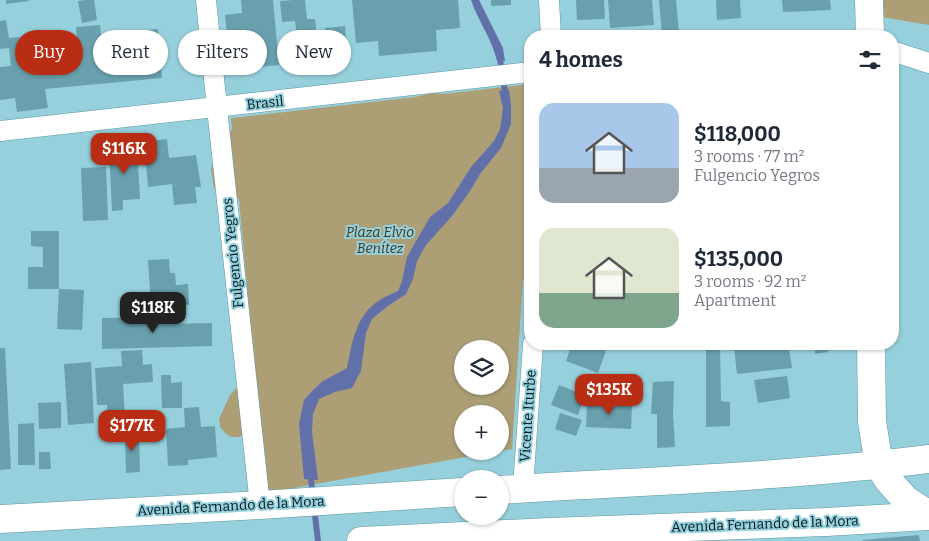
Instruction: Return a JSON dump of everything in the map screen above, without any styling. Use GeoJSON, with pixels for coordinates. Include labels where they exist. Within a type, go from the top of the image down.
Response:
{"type":"FeatureCollection","features":[{"type":"Feature","properties":{"kind":"main road"},"geometry":{"type":"LineString","coordinates":[[869,0],[870,30]]}},
{"type":"Feature","properties":{"kind":"main road"},"geometry":{"type":"LineString","coordinates":[[871,350],[872,421],[879,465],[889,481],[906,500],[929,515]]}},
{"type":"Feature","properties":{"kind":"main road"},"geometry":{"type":"LineString","coordinates":[[511,489],[778,474],[929,459]]}},
{"type":"Feature","properties":{"kind":"main road","name":"Avenida Fernando de la Mora"},"geometry":{"type":"LineString","coordinates":[[0,519],[454,493]]}},
{"type":"Feature","properties":{"kind":"main road","name":"Avenida Fernando de la Mora"},"geometry":{"type":"LineString","coordinates":[[361,541],[826,522],[929,515]]}},
{"type":"Feature","properties":{"kind":"street","name":"Fulgencio Yegros"},"geometry":{"type":"LineString","coordinates":[[206,0],[260,505]]}},
{"type":"Feature","properties":{"kind":"street"},"geometry":{"type":"LineString","coordinates":[[549,0],[551,30]]}},
{"type":"Feature","properties":{"kind":"street"},"geometry":{"type":"LineString","coordinates":[[899,53],[929,63]]}},
{"type":"Feature","properties":{"kind":"street","name":"Brasil"},"geometry":{"type":"LineString","coordinates":[[0,131],[512,74]]}},
{"type":"Feature","properties":{"kind":"street","name":"Vicente Iturbe"},"geometry":{"type":"LineString","coordinates":[[511,489],[532,350]]}},
{"type":"Feature","properties":{"kind":"green space"},"geometry":{"type":"Polygon","coordinates":[[[881,0],[929,0],[929,25],[881,17],[881,0]]]}},
{"type":"Feature","properties":{"kind":"green space","name":"Plaza Elvio Benítez"},"geometry":{"type":"Polygon","coordinates":[[[524,85],[524,279],[512,449],[509,450],[509,405],[454,405],[454,459],[266,493],[259,425],[240,437],[232,437],[226,434],[220,427],[219,419],[230,395],[242,382],[255,375],[239,199],[225,196],[214,188],[211,169],[217,152],[232,129],[231,118],[415,97],[433,93],[443,94],[524,85]]]}},
{"type":"Feature","properties":{"kind":"water"},"geometry":{"type":"Polygon","coordinates":[[[471,0],[479,0],[503,48],[505,61],[497,61],[492,45],[471,0]]]}},
{"type":"Feature","properties":{"kind":"water"},"geometry":{"type":"Polygon","coordinates":[[[509,90],[511,124],[501,148],[480,174],[452,216],[426,245],[417,261],[413,279],[406,294],[372,319],[366,333],[361,371],[352,388],[335,392],[319,399],[313,414],[312,432],[318,480],[304,479],[299,424],[304,400],[323,381],[347,368],[356,330],[365,313],[382,299],[398,291],[407,257],[430,217],[448,203],[471,167],[494,141],[500,129],[503,108],[499,91],[509,90]]]}},
{"type":"Feature","properties":{"kind":"building"},"geometry":{"type":"Polygon","coordinates":[[[6,0],[29,0],[29,1],[6,4],[6,0]]]}},
{"type":"Feature","properties":{"kind":"building"},"geometry":{"type":"Polygon","coordinates":[[[94,0],[97,20],[82,23],[78,1],[94,0]]]}},
{"type":"Feature","properties":{"kind":"building"},"geometry":{"type":"Polygon","coordinates":[[[241,0],[273,0],[277,65],[267,66],[267,30],[226,30],[225,15],[242,13],[241,0]]]}},
{"type":"Feature","properties":{"kind":"building"},"geometry":{"type":"Polygon","coordinates":[[[305,0],[307,19],[315,19],[316,30],[296,30],[295,21],[282,22],[280,1],[305,0]]]}},
{"type":"Feature","properties":{"kind":"building"},"geometry":{"type":"Polygon","coordinates":[[[352,0],[458,0],[460,28],[436,30],[437,51],[379,56],[378,41],[356,43],[352,0]]]}},
{"type":"Feature","properties":{"kind":"building"},"geometry":{"type":"Polygon","coordinates":[[[491,0],[511,0],[511,5],[491,6],[491,0]]]}},
{"type":"Feature","properties":{"kind":"building"},"geometry":{"type":"Polygon","coordinates":[[[576,0],[604,0],[605,19],[577,20],[576,0]]]}},
{"type":"Feature","properties":{"kind":"building"},"geometry":{"type":"Polygon","coordinates":[[[608,0],[652,0],[654,25],[610,28],[608,0]]]}},
{"type":"Feature","properties":{"kind":"building"},"geometry":{"type":"Polygon","coordinates":[[[659,0],[676,0],[679,30],[662,30],[659,0]]]}},
{"type":"Feature","properties":{"kind":"building"},"geometry":{"type":"Polygon","coordinates":[[[716,0],[740,0],[741,18],[717,20],[716,0]]]}},
{"type":"Feature","properties":{"kind":"building"},"geometry":{"type":"Polygon","coordinates":[[[782,0],[830,0],[831,10],[783,12],[782,0]]]}},
{"type":"Feature","properties":{"kind":"building"},"geometry":{"type":"Polygon","coordinates":[[[6,20],[9,38],[15,37],[15,75],[83,75],[83,30],[76,30],[76,27],[100,25],[100,30],[93,30],[93,75],[162,75],[162,78],[45,89],[48,108],[17,112],[15,98],[0,100],[0,67],[11,66],[9,48],[0,49],[0,21],[6,20]]]}},
{"type":"Feature","properties":{"kind":"building"},"geometry":{"type":"Polygon","coordinates":[[[345,26],[345,30],[325,30],[325,28],[345,26]]]}},
{"type":"Feature","properties":{"kind":"building"},"geometry":{"type":"Polygon","coordinates":[[[167,139],[169,158],[196,155],[201,187],[195,187],[197,203],[174,205],[172,184],[148,187],[144,142],[167,139]]]}},
{"type":"Feature","properties":{"kind":"building"},"geometry":{"type":"Polygon","coordinates":[[[137,145],[140,199],[123,200],[123,210],[112,211],[109,147],[137,145]]]}},
{"type":"Feature","properties":{"kind":"building"},"geometry":{"type":"Polygon","coordinates":[[[106,167],[108,220],[83,221],[81,168],[106,167]]]}},
{"type":"Feature","properties":{"kind":"building"},"geometry":{"type":"Polygon","coordinates":[[[31,231],[59,231],[59,289],[28,289],[28,267],[43,267],[43,247],[31,246],[31,231]]]}},
{"type":"Feature","properties":{"kind":"building"},"geometry":{"type":"Polygon","coordinates":[[[169,259],[170,273],[175,273],[176,285],[188,284],[189,305],[151,307],[148,260],[169,259]]]}},
{"type":"Feature","properties":{"kind":"building"},"geometry":{"type":"Polygon","coordinates":[[[59,289],[84,290],[82,330],[57,329],[59,289]]]}},
{"type":"Feature","properties":{"kind":"building"},"geometry":{"type":"Polygon","coordinates":[[[162,317],[162,324],[212,323],[212,346],[102,349],[102,318],[162,317]]]}},
{"type":"Feature","properties":{"kind":"building"},"geometry":{"type":"Polygon","coordinates":[[[0,348],[5,348],[11,469],[0,470],[0,348]]]}},
{"type":"Feature","properties":{"kind":"building"},"geometry":{"type":"Polygon","coordinates":[[[142,350],[143,365],[152,364],[153,382],[123,384],[125,418],[108,420],[107,405],[97,405],[95,368],[122,366],[121,351],[142,350]]]}},
{"type":"Feature","properties":{"kind":"building"},"geometry":{"type":"Polygon","coordinates":[[[570,350],[606,351],[598,373],[566,361],[570,350]]]}},
{"type":"Feature","properties":{"kind":"building"},"geometry":{"type":"Polygon","coordinates":[[[706,350],[720,350],[721,401],[730,402],[730,426],[706,427],[706,350]]]}},
{"type":"Feature","properties":{"kind":"building"},"geometry":{"type":"Polygon","coordinates":[[[734,350],[789,350],[792,368],[737,374],[734,350]]]}},
{"type":"Feature","properties":{"kind":"building"},"geometry":{"type":"Polygon","coordinates":[[[815,350],[828,350],[828,352],[815,354],[815,350]]]}},
{"type":"Feature","properties":{"kind":"building"},"geometry":{"type":"Polygon","coordinates":[[[91,362],[94,423],[68,425],[64,364],[91,362]]]}},
{"type":"Feature","properties":{"kind":"building"},"geometry":{"type":"Polygon","coordinates":[[[161,375],[171,375],[171,383],[182,382],[182,408],[162,408],[161,375]]]}},
{"type":"Feature","properties":{"kind":"building"},"geometry":{"type":"Polygon","coordinates":[[[787,376],[790,398],[758,403],[754,380],[787,376]]]}},
{"type":"Feature","properties":{"kind":"building"},"geometry":{"type":"Polygon","coordinates":[[[674,381],[675,447],[657,448],[657,414],[651,414],[653,382],[674,381]]]}},
{"type":"Feature","properties":{"kind":"building"},"geometry":{"type":"Polygon","coordinates":[[[559,385],[585,395],[578,415],[551,405],[559,385]]]}},
{"type":"Feature","properties":{"kind":"building"},"geometry":{"type":"Polygon","coordinates":[[[61,402],[61,428],[39,429],[38,403],[61,402]]]}},
{"type":"Feature","properties":{"kind":"building"},"geometry":{"type":"Polygon","coordinates":[[[587,403],[632,405],[631,429],[586,427],[587,403]]]}},
{"type":"Feature","properties":{"kind":"building"},"geometry":{"type":"Polygon","coordinates":[[[199,407],[201,427],[215,426],[217,457],[188,460],[188,465],[168,466],[166,429],[185,427],[184,408],[199,407]]]}},
{"type":"Feature","properties":{"kind":"building"},"geometry":{"type":"Polygon","coordinates":[[[560,413],[582,420],[576,436],[555,429],[560,413]]]}},
{"type":"Feature","properties":{"kind":"building"},"geometry":{"type":"Polygon","coordinates":[[[34,423],[35,465],[18,465],[18,424],[34,423]]]}},
{"type":"Feature","properties":{"kind":"building"},"geometry":{"type":"Polygon","coordinates":[[[139,432],[140,472],[126,473],[125,433],[139,432]]]}},
{"type":"Feature","properties":{"kind":"building"},"geometry":{"type":"Polygon","coordinates":[[[39,452],[50,452],[51,469],[39,469],[39,452]]]}},
{"type":"Feature","properties":{"kind":"building"},"geometry":{"type":"Polygon","coordinates":[[[919,535],[920,541],[862,540],[919,535]]]}},
{"type":"Feature","properties":{"kind":"waterway"},"geometry":{"type":"LineString","coordinates":[[499,53],[506,98]]}},
{"type":"Feature","properties":{"kind":"waterway"},"geometry":{"type":"LineString","coordinates":[[310,473],[313,495]]}},
{"type":"Feature","properties":{"kind":"waterway"},"geometry":{"type":"LineString","coordinates":[[314,507],[318,541]]}}]}
